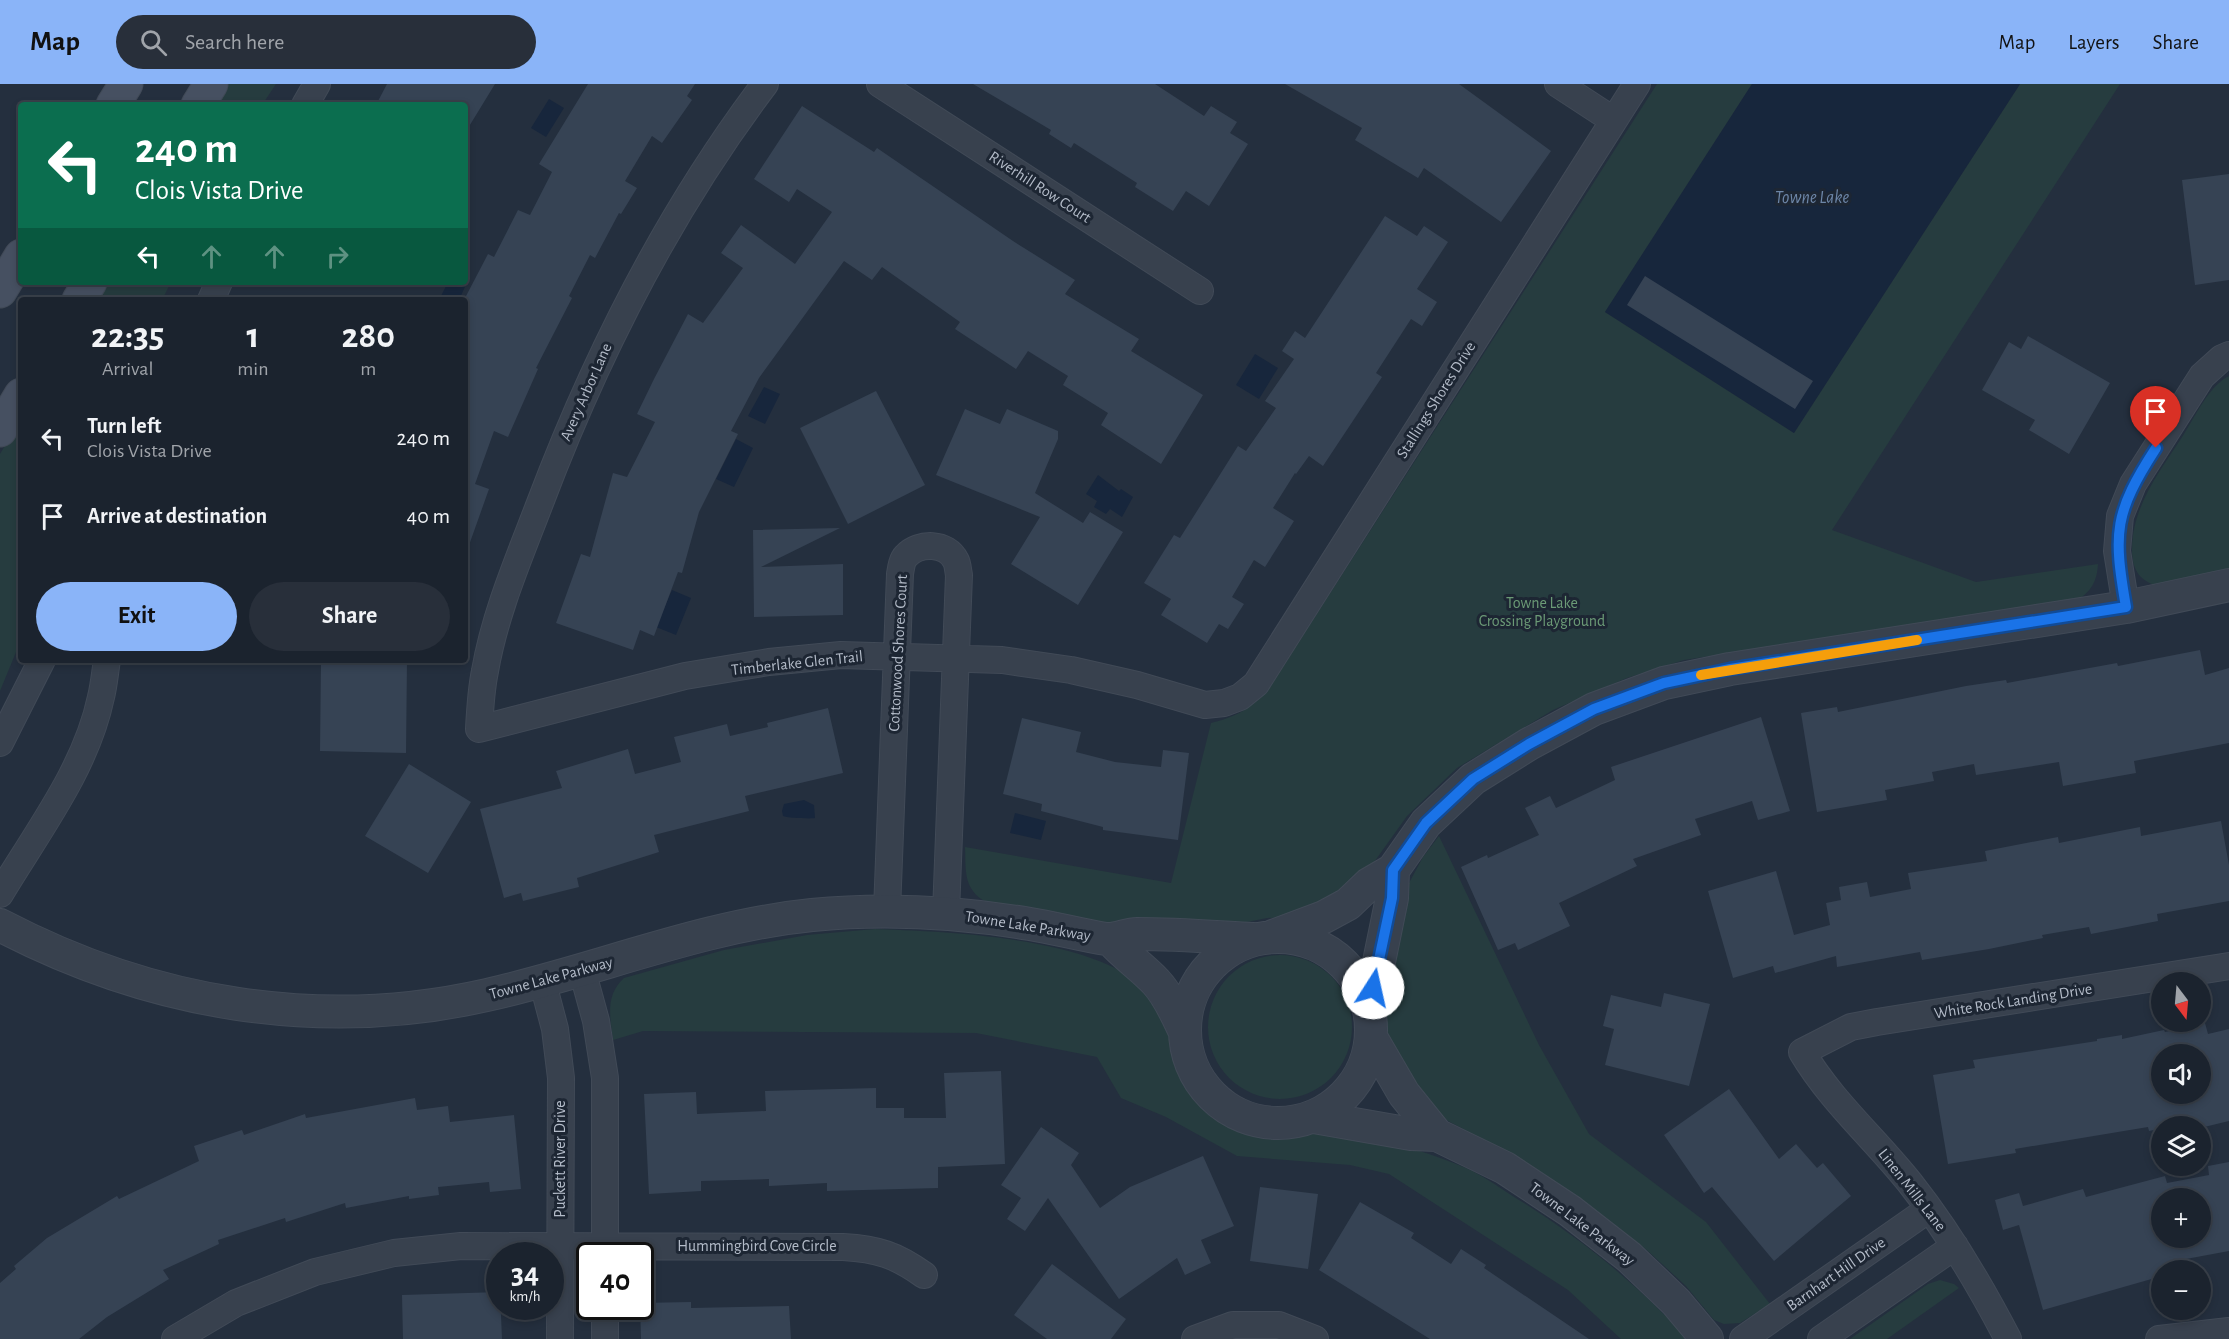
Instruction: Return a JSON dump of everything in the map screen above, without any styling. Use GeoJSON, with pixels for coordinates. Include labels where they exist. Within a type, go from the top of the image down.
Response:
{"type":"FeatureCollection","features":[{"type":"Feature","properties":{"kind":"main road"},"geometry":{"type":"LineString","coordinates":[[115,102],[126,84]]}},
{"type":"Feature","properties":{"kind":"main road"},"geometry":{"type":"LineString","coordinates":[[200,102],[211,84]]}},
{"type":"Feature","properties":{"kind":"main road"},"geometry":{"type":"LineString","coordinates":[[0,291],[18,261]]}},
{"type":"Feature","properties":{"kind":"main road"},"geometry":{"type":"LineString","coordinates":[[0,430],[18,400]]}},
{"type":"Feature","properties":{"kind":"street"},"geometry":{"type":"LineString","coordinates":[[307,102],[317,84]]}},
{"type":"Feature","properties":{"kind":"street","name":"Avery Arbor Lane"},"geometry":{"type":"LineString","coordinates":[[479,729],[484,672],[496,623],[563,441],[614,330],[687,198],[765,84]]}},
{"type":"Feature","properties":{"kind":"street","name":"Riverhill Row Court"},"geometry":{"type":"LineString","coordinates":[[880,84],[1200,291]]}},
{"type":"Feature","properties":{"kind":"street"},"geometry":{"type":"LineString","coordinates":[[1558,84],[1613,120]]}},
{"type":"Feature","properties":{"kind":"street","name":"Stallings Shores Drive"},"geometry":{"type":"LineString","coordinates":[[1224,703],[1240,697],[1256,684],[1637,84]]}},
{"type":"Feature","properties":{"kind":"street"},"geometry":{"type":"LineString","coordinates":[[2126,607],[2117,551],[2120,516],[2133,484],[2202,376],[2222,358],[2229,355]]}},
{"type":"Feature","properties":{"kind":"street","name":"Cottonwood Shores Court"},"geometry":{"type":"LineString","coordinates":[[887,911],[900,574],[904,558],[916,548],[931,545],[946,550],[956,561],[959,576],[946,913]]}},
{"type":"Feature","properties":{"kind":"street"},"geometry":{"type":"LineString","coordinates":[[1393,870],[1392,898],[1370,1006],[1372,1039],[1363,1072],[1343,1099],[1314,1117],[1284,1124],[1253,1121],[1224,1108],[1202,1086],[1188,1059],[1184,1028],[1189,998],[1204,972],[1226,952],[1324,917],[1348,904],[1370,884],[1393,870],[1426,823],[1473,779],[1529,744],[1594,709],[1664,683],[1730,669],[2126,607],[2229,585]]}},
{"type":"Feature","properties":{"kind":"street","name":"Timberlake Glen Trail"},"geometry":{"type":"LineString","coordinates":[[479,729],[685,676],[805,658],[841,655],[1002,660],[1071,670],[1137,685],[1205,705],[1224,703]]}},
{"type":"Feature","properties":{"kind":"street"},"geometry":{"type":"LineString","coordinates":[[0,743],[40,663]]}},
{"type":"Feature","properties":{"kind":"street"},"geometry":{"type":"LineString","coordinates":[[0,894],[68,783],[86,743],[101,698],[106,663]]}},
{"type":"Feature","properties":{"kind":"street","name":"Towne Lake Parkway"},"geometry":{"type":"LineString","coordinates":[[0,924],[46,949],[123,978],[193,997],[272,1009],[350,1012],[425,1006],[486,995],[726,931],[809,915],[887,911],[946,913],[1031,924],[1110,939],[1134,934],[1263,938]]}},
{"type":"Feature","properties":{"kind":"street"},"geometry":{"type":"LineString","coordinates":[[1263,938],[1315,944],[1350,968],[1370,1006]]}},
{"type":"Feature","properties":{"kind":"street","name":"Towne Lake Parkway"},"geometry":{"type":"LineString","coordinates":[[1110,939],[1127,959],[1156,982],[1184,1028]]}},
{"type":"Feature","properties":{"kind":"street","name":"White Rock Landing Drive"},"geometry":{"type":"LineString","coordinates":[[1802,1052],[1851,1027],[2229,966]]}},
{"type":"Feature","properties":{"kind":"street","name":"Puckett River Drive"},"geometry":{"type":"LineString","coordinates":[[582,970],[596,1021],[605,1078],[589,1242]]}},
{"type":"Feature","properties":{"kind":"street","name":"Puckett River Drive"},"geometry":{"type":"LineString","coordinates":[[542,980],[555,1029],[587,1242]]}},
{"type":"Feature","properties":{"kind":"street","name":"Towne Lake Parkway"},"geometry":{"type":"LineString","coordinates":[[1372,1039],[1404,1094],[1437,1135]]}},
{"type":"Feature","properties":{"kind":"street","name":"Linen Mills Lane"},"geometry":{"type":"LineString","coordinates":[[1802,1052],[1814,1072],[1910,1183],[1929,1209],[1955,1246],[2008,1339]]}},
{"type":"Feature","properties":{"kind":"street","name":"Towne Lake Parkway"},"geometry":{"type":"LineString","coordinates":[[1314,1117],[1411,1134],[1437,1135],[1505,1168],[1570,1211],[1629,1257],[1676,1302],[1707,1339]]}},
{"type":"Feature","properties":{"kind":"street","name":"Barnhart Hill Drive"},"geometry":{"type":"LineString","coordinates":[[1743,1339],[1929,1209]]}},
{"type":"Feature","properties":{"kind":"street","name":"Hummingbird Cove Circle"},"geometry":{"type":"LineString","coordinates":[[183,1337],[236,1303],[315,1272],[371,1258],[394,1253],[461,1246],[576,1248]]}},
{"type":"Feature","properties":{"kind":"street"},"geometry":{"type":"LineString","coordinates":[[1821,1339],[1955,1246]]}},
{"type":"Feature","properties":{"kind":"street","name":"Hummingbird Cove Circle"},"geometry":{"type":"LineString","coordinates":[[654,1248],[867,1248],[903,1260],[924,1275]]}},
{"type":"Feature","properties":{"kind":"street","name":"Puckett River Drive"},"geometry":{"type":"LineString","coordinates":[[560,1339],[576,1287]]}},
{"type":"Feature","properties":{"kind":"street"},"geometry":{"type":"LineString","coordinates":[[605,1320],[605,1339]]}},
{"type":"Feature","properties":{"kind":"street"},"geometry":{"type":"LineString","coordinates":[[1195,1339],[1233,1325],[1279,1325],[1315,1339]]}},
{"type":"Feature","properties":{"kind":"street"},"geometry":{"type":"LineString","coordinates":[[2159,1339],[2229,1331]]}},
{"type":"Feature","properties":{"kind":"green space"},"geometry":{"type":"Polygon","coordinates":[[[223,84],[276,84],[264,102],[212,102],[223,84]]]}},
{"type":"Feature","properties":{"kind":"green space","name":"Towne Lake Crossing Playground"},"geometry":{"type":"Polygon","coordinates":[[[1657,84],[1752,84],[1605,312],[1794,433],[2020,84],[2120,84],[1832,530],[1976,582],[2098,564],[2095,580],[2087,593],[2078,600],[1684,660],[1627,678],[1553,710],[1457,768],[1407,816],[1362,879],[1301,917],[1267,918],[1232,925],[1105,925],[986,902],[979,897],[967,879],[965,847],[1171,883],[1211,723],[1248,708],[1275,679],[1657,84]]]}},
{"type":"Feature","properties":{"kind":"green space"},"geometry":{"type":"Polygon","coordinates":[[[101,285],[170,285],[164,297],[95,297],[101,285]]]}},
{"type":"Feature","properties":{"kind":"green space"},"geometry":{"type":"Polygon","coordinates":[[[2229,376],[2229,569],[2155,585],[2149,583],[2140,576],[2133,562],[2133,534],[2142,503],[2157,475],[2204,402],[2215,387],[2229,376]]]}},
{"type":"Feature","properties":{"kind":"green space"},"geometry":{"type":"Polygon","coordinates":[[[18,424],[18,647],[0,691],[0,454],[18,424]]]}},
{"type":"Feature","properties":{"kind":"green space"},"geometry":{"type":"Polygon","coordinates":[[[1439,836],[1539,1045],[1589,1134],[1706,1222],[1770,1304],[1740,1323],[1724,1324],[1714,1320],[1686,1286],[1649,1252],[1602,1215],[1499,1148],[1433,1113],[1392,1056],[1386,1029],[1384,1002],[1399,911],[1409,883],[1423,857],[1439,836]]]}},
{"type":"Feature","properties":{"kind":"green space"},"geometry":{"type":"Polygon","coordinates":[[[875,929],[943,932],[1027,942],[1068,951],[1106,964],[1136,981],[1157,1003],[1183,1071],[1194,1090],[1208,1106],[1225,1119],[1235,1125],[1259,1132],[1335,1134],[1381,1140],[1430,1154],[1472,1171],[1558,1226],[1602,1259],[1665,1315],[1685,1339],[1621,1339],[1568,1290],[1389,1174],[1350,1165],[1237,1156],[1166,1117],[1121,1098],[1097,1057],[976,1033],[643,1031],[613,1040],[611,999],[624,978],[724,950],[807,935],[875,929]]]}},
{"type":"Feature","properties":{"kind":"green space"},"geometry":{"type":"Polygon","coordinates":[[[1280,955],[1308,960],[1331,976],[1347,999],[1352,1027],[1347,1055],[1331,1078],[1308,1094],[1280,1099],[1252,1094],[1229,1078],[1213,1055],[1208,1027],[1213,999],[1229,976],[1252,960],[1280,955]]]}},
{"type":"Feature","properties":{"kind":"green space"},"geometry":{"type":"Polygon","coordinates":[[[1940,1280],[1959,1288],[1887,1339],[1850,1339],[1928,1284],[1940,1280]]]}},
{"type":"Feature","properties":{"kind":"water","name":"Towne Lake"},"geometry":{"type":"Polygon","coordinates":[[[1752,84],[2020,84],[1794,433],[1605,312],[1752,84]]]}},
{"type":"Feature","properties":{"kind":"water"},"geometry":{"type":"Polygon","coordinates":[[[549,99],[564,108],[546,137],[531,128],[549,99]]]}},
{"type":"Feature","properties":{"kind":"water"},"geometry":{"type":"Polygon","coordinates":[[[446,285],[466,285],[460,297],[440,297],[446,285]]]}},
{"type":"Feature","properties":{"kind":"water"},"geometry":{"type":"Polygon","coordinates":[[[1255,354],[1278,368],[1259,399],[1236,385],[1255,354]]]}},
{"type":"Feature","properties":{"kind":"water"},"geometry":{"type":"Polygon","coordinates":[[[764,387],[780,394],[765,424],[748,416],[764,387]]]}},
{"type":"Feature","properties":{"kind":"water"},"geometry":{"type":"Polygon","coordinates":[[[736,439],[753,448],[734,487],[716,479],[736,439]]]}},
{"type":"Feature","properties":{"kind":"water"},"geometry":{"type":"Polygon","coordinates":[[[1098,475],[1119,491],[1121,489],[1133,497],[1122,517],[1110,509],[1106,514],[1094,507],[1097,501],[1086,494],[1098,475]]]}},
{"type":"Feature","properties":{"kind":"water"},"geometry":{"type":"Polygon","coordinates":[[[672,590],[691,598],[676,635],[656,627],[672,590]]]}},
{"type":"Feature","properties":{"kind":"water"},"geometry":{"type":"Polygon","coordinates":[[[804,800],[814,805],[815,818],[783,816],[784,804],[804,800]]]}},
{"type":"Feature","properties":{"kind":"water"},"geometry":{"type":"Polygon","coordinates":[[[1015,813],[1046,821],[1041,840],[1010,833],[1015,813]]]}},
{"type":"Feature","properties":{"kind":"building"},"geometry":{"type":"Polygon","coordinates":[[[387,84],[495,84],[468,128],[468,102],[378,102],[387,84]]]}},
{"type":"Feature","properties":{"kind":"building"},"geometry":{"type":"Polygon","coordinates":[[[588,84],[695,84],[687,96],[692,100],[662,143],[652,136],[625,181],[637,188],[621,214],[619,213],[595,258],[590,255],[569,296],[572,298],[536,368],[538,369],[508,437],[494,431],[475,484],[489,489],[468,548],[468,297],[466,297],[488,254],[494,257],[518,210],[530,215],[552,172],[539,164],[588,84]]]}},
{"type":"Feature","properties":{"kind":"building"},"geometry":{"type":"Polygon","coordinates":[[[973,84],[1155,84],[1204,116],[1211,106],[1237,122],[1230,133],[1248,144],[1209,206],[1186,191],[1173,211],[1135,187],[1137,183],[1074,143],[1071,148],[1049,134],[1051,130],[973,84]]]}},
{"type":"Feature","properties":{"kind":"building"},"geometry":{"type":"Polygon","coordinates":[[[1285,84],[1459,84],[1551,151],[1501,222],[1424,168],[1418,178],[1355,140],[1362,128],[1285,84]]]}},
{"type":"Feature","properties":{"kind":"building"},"geometry":{"type":"Polygon","coordinates":[[[802,106],[874,152],[877,148],[1013,241],[1075,280],[1065,294],[1139,339],[1131,351],[1203,395],[1161,464],[1101,425],[1108,413],[1063,385],[1068,376],[1028,351],[1016,369],[955,329],[960,322],[882,267],[872,280],[844,261],[759,378],[731,431],[738,434],[699,512],[682,573],[678,572],[654,636],[640,630],[633,650],[556,623],[581,554],[590,557],[613,473],[627,477],[655,422],[637,414],[688,314],[703,323],[743,268],[721,253],[741,225],[795,264],[832,212],[797,189],[789,202],[754,179],[802,106]]]}},
{"type":"Feature","properties":{"kind":"building"},"geometry":{"type":"Polygon","coordinates":[[[2229,174],[2229,280],[2195,285],[2182,180],[2229,174]]]}},
{"type":"Feature","properties":{"kind":"building"},"geometry":{"type":"Polygon","coordinates":[[[1385,216],[1417,236],[1424,226],[1448,242],[1417,289],[1437,302],[1422,326],[1411,319],[1376,373],[1382,377],[1323,466],[1309,456],[1295,473],[1273,508],[1294,521],[1265,567],[1254,560],[1232,597],[1244,604],[1228,629],[1219,624],[1207,643],[1161,615],[1171,599],[1144,583],[1174,535],[1180,538],[1238,446],[1246,451],[1276,408],[1265,401],[1294,359],[1282,351],[1295,331],[1305,338],[1385,216]]]}},
{"type":"Feature","properties":{"kind":"building"},"geometry":{"type":"Polygon","coordinates":[[[1645,276],[1813,381],[1795,409],[1627,305],[1645,276]]]}},
{"type":"Feature","properties":{"kind":"building"},"geometry":{"type":"Polygon","coordinates":[[[2028,336],[2110,383],[2069,454],[2029,430],[2035,420],[1982,390],[2009,342],[2021,349],[2028,336]]]}},
{"type":"Feature","properties":{"kind":"building"},"geometry":{"type":"Polygon","coordinates":[[[876,391],[925,485],[848,524],[800,428],[876,391]]]}},
{"type":"Feature","properties":{"kind":"building"},"geometry":{"type":"Polygon","coordinates":[[[965,409],[1000,424],[1007,409],[1058,431],[1058,439],[1035,493],[1083,523],[1090,512],[1123,532],[1078,605],[1011,564],[1040,517],[936,475],[965,409]]]}},
{"type":"Feature","properties":{"kind":"building"},"geometry":{"type":"Polygon","coordinates":[[[840,528],[761,567],[843,564],[843,615],[754,617],[753,530],[840,528]]]}},
{"type":"Feature","properties":{"kind":"building"},"geometry":{"type":"Polygon","coordinates":[[[2200,650],[2205,675],[2229,668],[2229,743],[2134,761],[2136,773],[2063,786],[2059,762],[1976,775],[1974,764],[1932,772],[1934,781],[1885,790],[1887,800],[1817,812],[1801,713],[1837,707],[1838,712],[1966,686],[2006,680],[2007,683],[2117,663],[2118,666],[2200,650]]]}},
{"type":"Feature","properties":{"kind":"building"},"geometry":{"type":"Polygon","coordinates":[[[321,663],[407,663],[406,753],[320,751],[321,663]]]}},
{"type":"Feature","properties":{"kind":"building"},"geometry":{"type":"Polygon","coordinates":[[[828,708],[843,773],[745,796],[749,811],[654,835],[659,852],[577,878],[579,887],[523,901],[521,893],[504,898],[480,809],[562,788],[556,771],[628,749],[635,774],[681,762],[674,737],[727,724],[730,736],[768,727],[767,723],[828,708]]]}},
{"type":"Feature","properties":{"kind":"building"},"geometry":{"type":"Polygon","coordinates":[[[1761,717],[1790,811],[1758,820],[1752,801],[1695,819],[1701,835],[1633,859],[1637,866],[1559,903],[1570,926],[1518,950],[1515,943],[1498,950],[1461,867],[1487,855],[1488,858],[1539,835],[1525,808],[1550,796],[1556,808],[1615,780],[1611,767],[1761,717]]]}},
{"type":"Feature","properties":{"kind":"building"},"geometry":{"type":"Polygon","coordinates":[[[1022,718],[1081,732],[1076,752],[1115,762],[1161,767],[1163,750],[1189,753],[1178,840],[1103,830],[1103,827],[1041,811],[1042,804],[1003,794],[1022,718]]]}},
{"type":"Feature","properties":{"kind":"building"},"geometry":{"type":"Polygon","coordinates":[[[409,764],[471,802],[428,873],[365,836],[409,764]]]}},
{"type":"Feature","properties":{"kind":"building"},"geometry":{"type":"Polygon","coordinates":[[[2221,821],[2229,865],[2229,901],[2157,914],[2158,921],[2091,934],[2089,927],[2042,935],[2043,938],[1989,949],[1922,960],[1920,952],[1837,967],[1836,956],[1775,973],[1773,966],[1733,978],[1708,891],[1776,871],[1794,935],[1830,925],[1826,903],[1841,900],[1839,887],[1867,882],[1870,897],[1911,889],[1908,873],[1987,861],[1985,851],[2058,837],[2059,843],[2140,827],[2141,836],[2221,821]]]}},
{"type":"Feature","properties":{"kind":"building"},"geometry":{"type":"Polygon","coordinates":[[[1664,993],[1710,1004],[1689,1086],[1605,1065],[1614,1029],[1603,1026],[1611,995],[1661,1007],[1664,993]]]}},
{"type":"Feature","properties":{"kind":"building"},"geometry":{"type":"Polygon","coordinates":[[[2229,1029],[2229,1121],[2211,1125],[2211,1116],[2151,1116],[2151,1131],[2148,1127],[2015,1149],[2016,1153],[1948,1164],[1933,1075],[1975,1068],[1973,1060],[2122,1035],[2122,1039],[2155,1032],[2207,1032],[2208,1034],[2229,1029]]]}},
{"type":"Feature","properties":{"kind":"building"},"geometry":{"type":"Polygon","coordinates":[[[1001,1071],[1005,1164],[938,1167],[938,1188],[827,1191],[827,1183],[769,1186],[769,1179],[701,1181],[701,1191],[649,1194],[644,1094],[696,1092],[697,1114],[766,1111],[765,1091],[876,1088],[876,1108],[904,1108],[904,1118],[946,1118],[944,1073],[1001,1071]]]}},
{"type":"Feature","properties":{"kind":"building"},"geometry":{"type":"Polygon","coordinates":[[[1729,1089],[1779,1159],[1796,1144],[1817,1168],[1823,1163],[1851,1196],[1774,1261],[1712,1187],[1704,1193],[1664,1135],[1729,1089]]]}},
{"type":"Feature","properties":{"kind":"building"},"geometry":{"type":"Polygon","coordinates":[[[415,1098],[417,1110],[448,1106],[450,1122],[514,1115],[521,1189],[490,1192],[489,1182],[438,1187],[439,1195],[409,1199],[409,1196],[346,1208],[345,1203],[286,1222],[285,1218],[218,1240],[219,1244],[163,1270],[169,1279],[107,1317],[79,1339],[0,1339],[0,1283],[16,1269],[14,1266],[47,1238],[117,1196],[119,1199],[199,1161],[194,1146],[242,1130],[244,1135],[305,1114],[306,1118],[415,1098]]]}},
{"type":"Feature","properties":{"kind":"building"},"geometry":{"type":"Polygon","coordinates":[[[1041,1127],[1079,1153],[1071,1165],[1100,1208],[1130,1187],[1203,1156],[1234,1226],[1201,1240],[1211,1263],[1185,1275],[1177,1258],[1119,1299],[1048,1198],[1025,1231],[1007,1219],[1021,1198],[1001,1185],[1041,1127]]]}},
{"type":"Feature","properties":{"kind":"building"},"geometry":{"type":"Polygon","coordinates":[[[2229,1162],[2229,1251],[2186,1260],[2151,1260],[2151,1279],[2043,1310],[2019,1225],[2003,1230],[1995,1200],[2019,1193],[2023,1206],[2083,1189],[2086,1197],[2165,1176],[2167,1183],[2211,1176],[2211,1165],[2229,1162]]]}},
{"type":"Feature","properties":{"kind":"building"},"geometry":{"type":"Polygon","coordinates":[[[1260,1187],[1318,1194],[1308,1269],[1250,1261],[1260,1187]]]}},
{"type":"Feature","properties":{"kind":"building"},"geometry":{"type":"Polygon","coordinates":[[[1360,1202],[1414,1233],[1411,1238],[1451,1264],[1461,1249],[1486,1265],[1484,1268],[1589,1339],[1430,1339],[1319,1270],[1360,1202]]]}},
{"type":"Feature","properties":{"kind":"building"},"geometry":{"type":"Polygon","coordinates":[[[1052,1264],[1126,1319],[1111,1339],[1047,1339],[1014,1315],[1052,1264]]]}},
{"type":"Feature","properties":{"kind":"building"},"geometry":{"type":"Polygon","coordinates":[[[486,1292],[486,1320],[501,1320],[502,1339],[403,1339],[402,1295],[486,1292]]]}},
{"type":"Feature","properties":{"kind":"building"},"geometry":{"type":"Polygon","coordinates":[[[691,1302],[691,1308],[789,1306],[791,1339],[641,1339],[640,1320],[654,1320],[654,1303],[691,1302]]]}},
{"type":"Feature","properties":{"kind":"slow traffic"},"geometry":{"type":"LineString","coordinates":[[1701,675],[1917,640]]}},
{"type":"Feature","properties":{"kind":"route"},"geometry":{"type":"LineString","coordinates":[[1373,988],[1392,898],[1393,870],[1426,823],[1473,779],[1529,744],[1594,709],[1664,683],[1730,669],[2126,607],[2117,551],[2120,516],[2133,484],[2156,448]]}}]}
